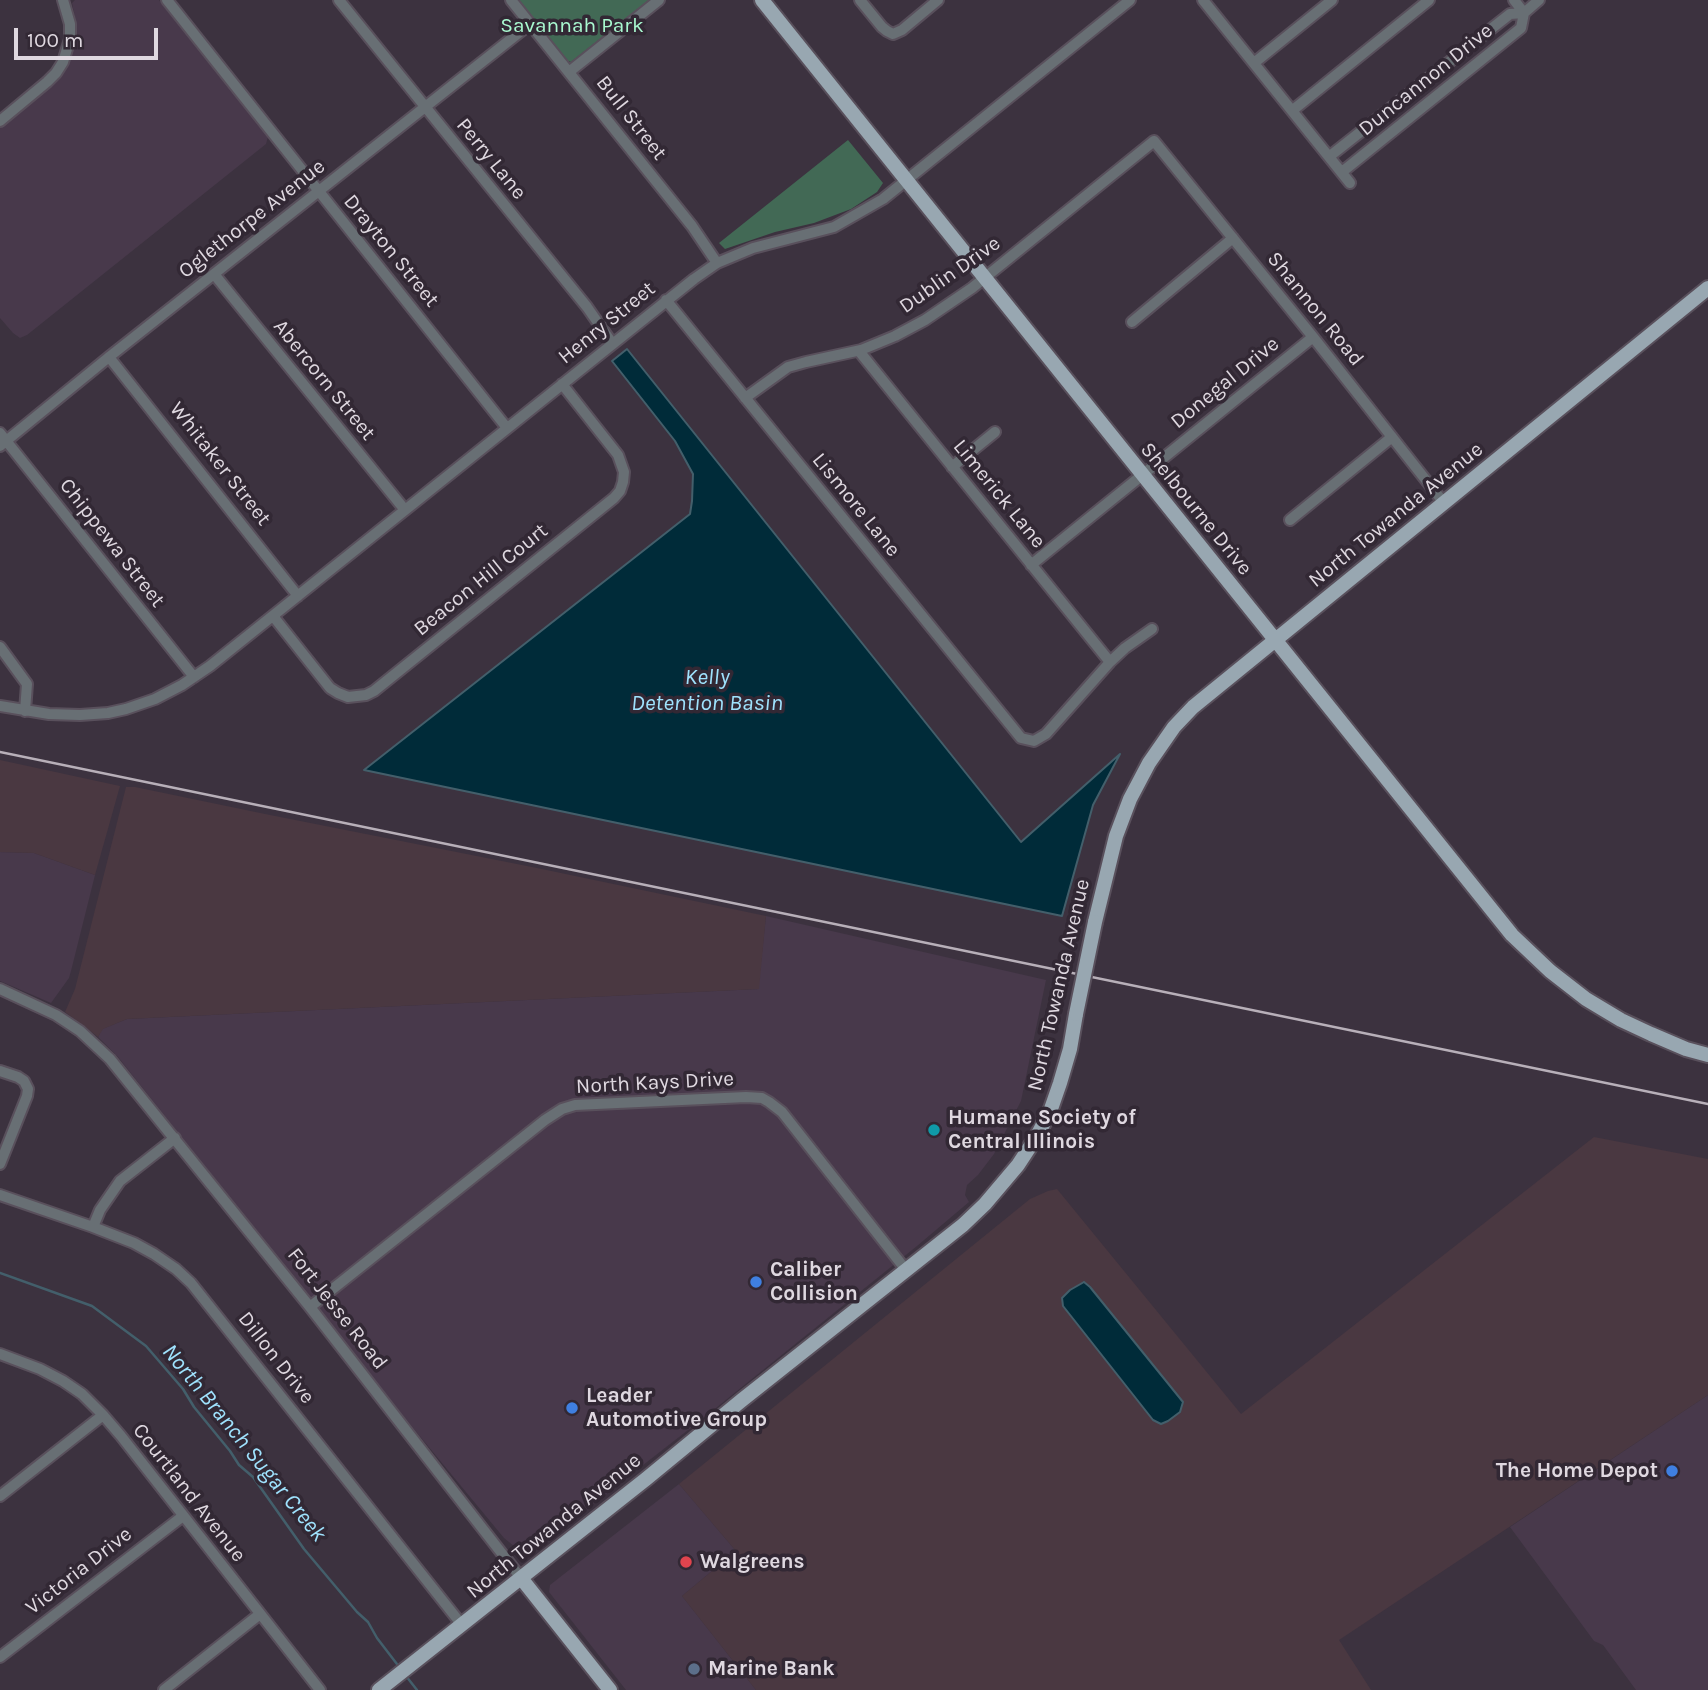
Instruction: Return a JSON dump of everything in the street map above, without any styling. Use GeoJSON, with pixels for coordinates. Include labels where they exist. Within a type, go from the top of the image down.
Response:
{"type":"FeatureCollection","features":[{"type":"Feature","properties":{"kind":"main road","name":"Shelbourne Drive"},"geometry":{"type":"LineString","coordinates":[[762,0],[1512,935],[1550,971],[1586,999],[1651,1034],[1708,1055]]}},
{"type":"Feature","properties":{"kind":"main road","name":"North Towanda Avenue"},"geometry":{"type":"LineString","coordinates":[[379,1690],[963,1225],[985,1204],[1018,1165],[1051,1109],[1070,1049],[1095,922],[1116,836],[1130,799],[1149,763],[1174,727],[1275,640],[1708,288]]}},
{"type":"Feature","properties":{"kind":"main road","name":"Fort Jesse Road"},"geometry":{"type":"LineString","coordinates":[[521,1578],[610,1690]]}},
{"type":"Feature","properties":{"kind":"street"},"geometry":{"type":"LineString","coordinates":[[0,121],[56,73],[70,39],[70,24],[63,0]]}},
{"type":"Feature","properties":{"kind":"street","name":"Drayton Street"},"geometry":{"type":"LineString","coordinates":[[167,0],[507,428]]}},
{"type":"Feature","properties":{"kind":"street","name":"Perry Lane"},"geometry":{"type":"LineString","coordinates":[[339,0],[587,307],[612,343]]}},
{"type":"Feature","properties":{"kind":"street","name":"Bull Street"},"geometry":{"type":"LineString","coordinates":[[511,0],[692,226],[717,263]]}},
{"type":"Feature","properties":{"kind":"street"},"geometry":{"type":"LineString","coordinates":[[569,72],[659,0]]}},
{"type":"Feature","properties":{"kind":"street"},"geometry":{"type":"LineString","coordinates":[[860,0],[882,27],[893,34],[902,30],[938,0]]}},
{"type":"Feature","properties":{"kind":"street","name":"Henry Street"},"geometry":{"type":"LineString","coordinates":[[0,706],[49,714],[108,713],[155,699],[194,677],[210,667],[666,300],[717,263],[753,248],[834,227],[883,199],[1130,0]]}},
{"type":"Feature","properties":{"kind":"street"},"geometry":{"type":"LineString","coordinates":[[1254,63],[1332,0]]}},
{"type":"Feature","properties":{"kind":"street"},"geometry":{"type":"LineString","coordinates":[[1293,110],[1429,0]]}},
{"type":"Feature","properties":{"kind":"street"},"geometry":{"type":"LineString","coordinates":[[1514,0],[1524,13]]}},
{"type":"Feature","properties":{"kind":"street","name":"Duncannon Drive"},"geometry":{"type":"LineString","coordinates":[[1330,156],[1510,14],[1524,13],[1539,0]]}},
{"type":"Feature","properties":{"kind":"street"},"geometry":{"type":"LineString","coordinates":[[1203,1],[1350,183]]}},
{"type":"Feature","properties":{"kind":"street","name":"Duncannon Drive"},"geometry":{"type":"LineString","coordinates":[[1342,172],[1521,28],[1524,13]]}},
{"type":"Feature","properties":{"kind":"street","name":"Oglethorpe Avenue"},"geometry":{"type":"LineString","coordinates":[[2,440],[530,24]]}},
{"type":"Feature","properties":{"kind":"street","name":"Shannon Road"},"geometry":{"type":"LineString","coordinates":[[1154,141],[1444,503]]}},
{"type":"Feature","properties":{"kind":"street","name":"Dublin Drive"},"geometry":{"type":"LineString","coordinates":[[745,398],[788,368],[859,351],[925,320],[972,288],[1154,141]]}},
{"type":"Feature","properties":{"kind":"street"},"geometry":{"type":"LineString","coordinates":[[1132,322],[1233,238]]}},
{"type":"Feature","properties":{"kind":"street","name":"Abercorn Street"},"geometry":{"type":"LineString","coordinates":[[214,274],[405,510]]}},
{"type":"Feature","properties":{"kind":"street","name":"Lismore Lane"},"geometry":{"type":"LineString","coordinates":[[666,300],[1016,733],[1027,740],[1041,738],[1110,662]]}},
{"type":"Feature","properties":{"kind":"street","name":"Donegal Drive"},"geometry":{"type":"LineString","coordinates":[[1031,565],[1313,337]]}},
{"type":"Feature","properties":{"kind":"street","name":"Limerick Lane"},"geometry":{"type":"LineString","coordinates":[[859,351],[1110,662]]}},
{"type":"Feature","properties":{"kind":"street","name":"Whitaker Street"},"geometry":{"type":"LineString","coordinates":[[109,357],[298,596]]}},
{"type":"Feature","properties":{"kind":"street","name":"Beacon Hill Court"},"geometry":{"type":"LineString","coordinates":[[273,616],[330,688],[348,697],[374,691],[620,491],[624,472],[618,455],[562,384]]}},
{"type":"Feature","properties":{"kind":"street"},"geometry":{"type":"LineString","coordinates":[[952,467],[995,432]]}},
{"type":"Feature","properties":{"kind":"street"},"geometry":{"type":"LineString","coordinates":[[1290,520],[1392,437]]}},
{"type":"Feature","properties":{"kind":"street","name":"Chippewa Street"},"geometry":{"type":"LineString","coordinates":[[2,440],[194,677]]}},
{"type":"Feature","properties":{"kind":"street"},"geometry":{"type":"LineString","coordinates":[[1110,662],[1152,629]]}},
{"type":"Feature","properties":{"kind":"street"},"geometry":{"type":"LineString","coordinates":[[0,647],[27,684],[24,711]]}},
{"type":"Feature","properties":{"kind":"street","name":"Fort Jesse Road"},"geometry":{"type":"LineString","coordinates":[[0,989],[57,1015],[110,1059],[310,1307],[521,1578]]}},
{"type":"Feature","properties":{"kind":"street"},"geometry":{"type":"LineString","coordinates":[[0,1071],[18,1077],[27,1086],[27,1096],[0,1164]]}},
{"type":"Feature","properties":{"kind":"street","name":"North Kays Drive"},"geometry":{"type":"LineString","coordinates":[[310,1307],[545,1120],[562,1109],[575,1105],[762,1098],[782,1112],[906,1269]]}},
{"type":"Feature","properties":{"kind":"street"},"geometry":{"type":"LineString","coordinates":[[93,1227],[100,1210],[120,1181],[174,1138]]}},
{"type":"Feature","properties":{"kind":"street","name":"Dillon Drive"},"geometry":{"type":"LineString","coordinates":[[0,1195],[134,1243],[176,1269],[191,1283],[462,1625]]}},
{"type":"Feature","properties":{"kind":"street","name":"Courtland Avenue"},"geometry":{"type":"LineString","coordinates":[[0,1354],[63,1381],[82,1394],[103,1415],[320,1690]]}},
{"type":"Feature","properties":{"kind":"street"},"geometry":{"type":"LineString","coordinates":[[0,1496],[103,1415]]}},
{"type":"Feature","properties":{"kind":"street","name":"Victoria Drive"},"geometry":{"type":"LineString","coordinates":[[0,1657],[183,1516]]}},
{"type":"Feature","properties":{"kind":"street"},"geometry":{"type":"LineString","coordinates":[[164,1690],[260,1614]]}},
{"type":"Feature","properties":{"kind":"shaded area"},"geometry":{"type":"Polygon","coordinates":[[[75,0],[159,0],[268,137],[266,144],[20,338],[0,318],[0,123],[32,100],[72,47],[76,22],[72,3],[75,0]]]}},
{"type":"Feature","properties":{"kind":"shaded area"},"geometry":{"type":"Polygon","coordinates":[[[0,760],[120,786],[95,875],[34,853],[0,852],[0,760]]]}},
{"type":"Feature","properties":{"kind":"shaded area"},"geometry":{"type":"Polygon","coordinates":[[[126,787],[766,916],[759,989],[127,1019],[103,1029],[98,1037],[65,1012],[75,989],[126,787]]]}},
{"type":"Feature","properties":{"kind":"shaded area"},"geometry":{"type":"Polygon","coordinates":[[[0,852],[34,853],[95,875],[69,978],[51,1003],[0,981],[0,852]]]}},
{"type":"Feature","properties":{"kind":"shaded area"},"geometry":{"type":"Polygon","coordinates":[[[766,916],[1046,980],[1021,1101],[994,1154],[967,1185],[965,1195],[969,1202],[706,1416],[538,1547],[519,1550],[504,1538],[413,1428],[118,1057],[98,1037],[102,1029],[127,1019],[758,989],[766,916]]]}},
{"type":"Feature","properties":{"kind":"shaded area"},"geometry":{"type":"Polygon","coordinates":[[[1594,1137],[1708,1159],[1708,1395],[1339,1640],[1371,1690],[756,1690],[682,1596],[736,1551],[679,1484],[1030,1199],[1057,1189],[1241,1414],[1594,1137]]]}},
{"type":"Feature","properties":{"kind":"shaded area"},"geometry":{"type":"Polygon","coordinates":[[[1708,1395],[1708,1690],[1636,1690],[1603,1645],[1594,1641],[1510,1527],[1708,1395]]]}},
{"type":"Feature","properties":{"kind":"shaded area"},"geometry":{"type":"Polygon","coordinates":[[[679,1484],[736,1551],[682,1596],[756,1690],[626,1690],[549,1592],[550,1585],[679,1484]]]}},
{"type":"Feature","properties":{"kind":"green space","name":"Savannah Park"},"geometry":{"type":"Polygon","coordinates":[[[518,0],[649,0],[571,62],[565,60],[518,0]]]}},
{"type":"Feature","properties":{"kind":"green space"},"geometry":{"type":"Polygon","coordinates":[[[848,140],[883,183],[877,192],[851,209],[814,223],[775,232],[725,249],[719,243],[848,140]]]}},
{"type":"Feature","properties":{"kind":"water","name":"Kelly Detention Basin"},"geometry":{"type":"Polygon","coordinates":[[[627,349],[1021,842],[1120,754],[1093,805],[1062,916],[364,770],[690,514],[693,474],[675,441],[612,361],[627,349]]]}},
{"type":"Feature","properties":{"kind":"water"},"geometry":{"type":"Polygon","coordinates":[[[1084,1282],[1183,1402],[1180,1412],[1168,1421],[1161,1424],[1153,1420],[1063,1306],[1062,1298],[1084,1282]]]}},
{"type":"Feature","properties":{"kind":"waterway","name":"North Branch Sugar Creek"},"geometry":{"type":"LineString","coordinates":[[0,1273],[92,1306],[146,1346],[183,1389],[239,1465],[253,1477],[304,1549],[368,1622],[400,1668]]}},
{"type":"Feature","properties":{"kind":"waterway","name":"North Branch Sugar Creek"},"geometry":{"type":"LineString","coordinates":[[406,1676],[417,1690]]}},
{"type":"Feature","properties":{"kind":"railway"},"geometry":{"type":"LineString","coordinates":[[0,752],[1708,1104]]}},
{"type":"Feature","properties":{"kind":"place","name":"Humane Society of Central Illinois"},"geometry":{"type":"Point","coordinates":[934,1130]}},
{"type":"Feature","properties":{"kind":"place","name":"Caliber Collision"},"geometry":{"type":"Point","coordinates":[756,1282]}},
{"type":"Feature","properties":{"kind":"place","name":"Leader Automotive Group"},"geometry":{"type":"Point","coordinates":[572,1408]}},
{"type":"Feature","properties":{"kind":"place","name":"The Home Depot"},"geometry":{"type":"Point","coordinates":[1672,1471]}},
{"type":"Feature","properties":{"kind":"place","name":"Walgreens"},"geometry":{"type":"Point","coordinates":[686,1562]}},
{"type":"Feature","properties":{"kind":"place","name":"Marine Bank"},"geometry":{"type":"Point","coordinates":[694,1669]}}]}
